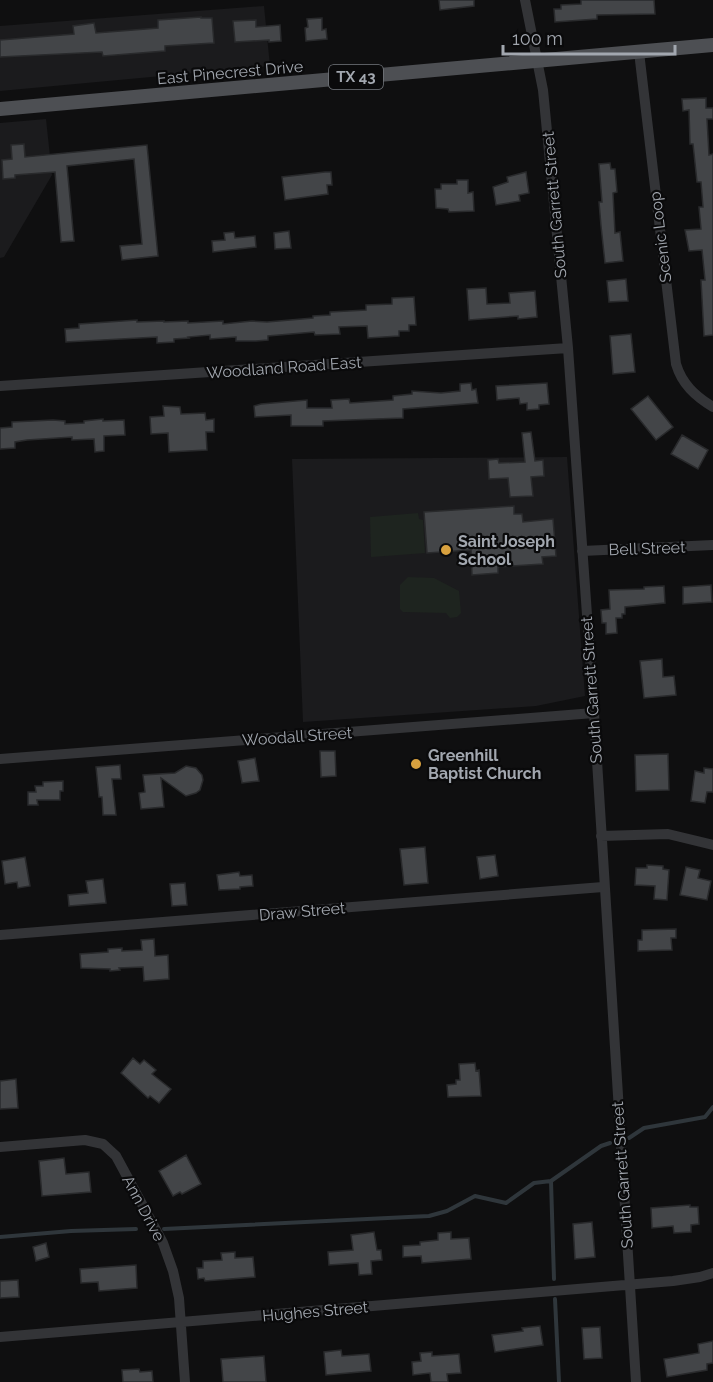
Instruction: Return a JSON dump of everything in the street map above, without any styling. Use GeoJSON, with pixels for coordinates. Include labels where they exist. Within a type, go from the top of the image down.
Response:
{"type":"FeatureCollection","features":[{"type":"Feature","properties":{"kind":"main road","name":"East Pinecrest Drive"},"geometry":{"type":"LineString","coordinates":[[0,109],[713,45]]}},
{"type":"Feature","properties":{"kind":"street","name":"South Garrett Street"},"geometry":{"type":"LineString","coordinates":[[525,0],[543,90],[568,348],[594,713],[603,887],[636,1382]]}},
{"type":"Feature","properties":{"kind":"street","name":"Scenic Loop"},"geometry":{"type":"LineString","coordinates":[[639,52],[676,364],[688,388],[713,407]]}},
{"type":"Feature","properties":{"kind":"street","name":"Woodland Road East"},"geometry":{"type":"LineString","coordinates":[[0,386],[568,348]]}},
{"type":"Feature","properties":{"kind":"street","name":"Bell Street"},"geometry":{"type":"LineString","coordinates":[[582,551],[713,545]]}},
{"type":"Feature","properties":{"kind":"street","name":"Woodall Street"},"geometry":{"type":"LineString","coordinates":[[0,759],[594,713]]}},
{"type":"Feature","properties":{"kind":"street"},"geometry":{"type":"LineString","coordinates":[[601,836],[668,834],[713,845]]}},
{"type":"Feature","properties":{"kind":"street","name":"Draw Street"},"geometry":{"type":"LineString","coordinates":[[0,935],[603,887]]}},
{"type":"Feature","properties":{"kind":"street","name":"Ann Drive"},"geometry":{"type":"LineString","coordinates":[[0,1147],[85,1140],[94,1141],[110,1149],[116,1156],[168,1256],[176,1285],[181,1322],[185,1382]]}},
{"type":"Feature","properties":{"kind":"street","name":"Hughes Street"},"geometry":{"type":"LineString","coordinates":[[0,1337],[629,1285],[680,1280],[713,1273]]}},
{"type":"Feature","properties":{"kind":"shaded area"},"geometry":{"type":"Polygon","coordinates":[[[264,6],[270,66],[0,91],[0,26],[264,6]]]}},
{"type":"Feature","properties":{"kind":"shaded area"},"geometry":{"type":"Polygon","coordinates":[[[46,119],[52,175],[4,257],[0,258],[0,123],[46,119]]]}},
{"type":"Feature","properties":{"kind":"shaded area"},"geometry":{"type":"Polygon","coordinates":[[[567,457],[585,696],[536,706],[303,722],[292,459],[567,457]]]}},
{"type":"Feature","properties":{"kind":"shaded area"},"geometry":{"type":"Polygon","coordinates":[[[418,513],[419,519],[423,520],[425,553],[371,557],[370,517],[418,513]]]}},
{"type":"Feature","properties":{"kind":"shaded area"},"geometry":{"type":"Polygon","coordinates":[[[408,577],[434,578],[459,591],[461,613],[457,617],[450,618],[446,613],[403,612],[400,609],[400,585],[408,577]]]}},
{"type":"Feature","properties":{"kind":"building"},"geometry":{"type":"Polygon","coordinates":[[[439,0],[474,0],[474,6],[440,10],[439,0]]]}},
{"type":"Feature","properties":{"kind":"building"},"geometry":{"type":"Polygon","coordinates":[[[581,0],[654,0],[655,14],[597,15],[597,19],[555,22],[554,9],[561,9],[561,5],[581,4],[581,0]]]}},
{"type":"Feature","properties":{"kind":"building"},"geometry":{"type":"Polygon","coordinates":[[[212,18],[214,43],[165,46],[165,51],[103,56],[102,52],[0,57],[0,40],[74,34],[73,26],[94,23],[96,33],[158,28],[158,20],[212,18]]]}},
{"type":"Feature","properties":{"kind":"building"},"geometry":{"type":"Polygon","coordinates":[[[322,18],[322,30],[326,29],[327,39],[306,41],[307,19],[322,18]]]}},
{"type":"Feature","properties":{"kind":"building"},"geometry":{"type":"Polygon","coordinates":[[[256,20],[256,27],[280,25],[281,41],[235,42],[233,21],[256,20]]]}},
{"type":"Feature","properties":{"kind":"building"},"geometry":{"type":"Polygon","coordinates":[[[706,98],[706,108],[713,108],[713,119],[707,119],[709,155],[713,154],[713,335],[704,336],[701,280],[705,280],[702,250],[689,251],[685,230],[701,229],[699,207],[703,207],[701,182],[697,182],[693,144],[690,144],[689,110],[683,111],[682,99],[706,98]]]}},
{"type":"Feature","properties":{"kind":"building"},"geometry":{"type":"Polygon","coordinates":[[[24,144],[25,157],[147,145],[158,256],[122,260],[120,246],[142,244],[134,159],[67,166],[74,241],[61,242],[55,172],[15,175],[15,178],[3,179],[2,160],[12,159],[11,145],[24,144]]]}},
{"type":"Feature","properties":{"kind":"building"},"geometry":{"type":"Polygon","coordinates":[[[610,163],[611,169],[615,169],[617,192],[613,193],[615,233],[620,232],[623,261],[605,263],[599,202],[602,202],[599,164],[610,163]]]}},
{"type":"Feature","properties":{"kind":"building"},"geometry":{"type":"Polygon","coordinates":[[[331,172],[332,185],[327,185],[328,194],[285,200],[282,177],[331,172]]]}},
{"type":"Feature","properties":{"kind":"building"},"geometry":{"type":"Polygon","coordinates":[[[526,172],[529,193],[519,195],[520,201],[496,205],[493,187],[508,182],[507,177],[526,172]]]}},
{"type":"Feature","properties":{"kind":"building"},"geometry":{"type":"Polygon","coordinates":[[[457,180],[468,180],[468,193],[473,192],[474,211],[449,212],[448,209],[436,208],[435,189],[441,189],[441,184],[457,184],[457,180]]]}},
{"type":"Feature","properties":{"kind":"building"},"geometry":{"type":"Polygon","coordinates":[[[289,231],[291,248],[275,249],[274,233],[289,231]]]}},
{"type":"Feature","properties":{"kind":"building"},"geometry":{"type":"Polygon","coordinates":[[[234,232],[235,238],[255,236],[256,247],[213,252],[212,241],[225,240],[224,233],[234,232]]]}},
{"type":"Feature","properties":{"kind":"building"},"geometry":{"type":"Polygon","coordinates":[[[626,279],[628,301],[609,302],[607,281],[626,279]]]}},
{"type":"Feature","properties":{"kind":"building"},"geometry":{"type":"Polygon","coordinates":[[[486,288],[487,304],[510,303],[509,293],[535,291],[537,317],[518,319],[518,316],[469,320],[467,289],[486,288]]]}},
{"type":"Feature","properties":{"kind":"building"},"geometry":{"type":"Polygon","coordinates":[[[414,297],[416,325],[409,325],[409,331],[399,331],[399,336],[368,338],[367,326],[339,327],[340,334],[315,335],[314,332],[268,336],[268,340],[256,341],[236,341],[236,337],[210,339],[210,335],[157,343],[157,337],[66,342],[65,329],[79,328],[79,324],[137,320],[137,322],[188,321],[188,323],[223,321],[223,324],[267,322],[313,318],[313,316],[330,315],[330,312],[366,310],[366,305],[392,304],[392,298],[414,297]]]}},
{"type":"Feature","properties":{"kind":"building"},"geometry":{"type":"Polygon","coordinates":[[[631,334],[635,372],[613,374],[610,336],[631,334]]]}},
{"type":"Feature","properties":{"kind":"building"},"geometry":{"type":"Polygon","coordinates":[[[471,383],[472,390],[476,389],[478,403],[403,409],[403,418],[323,421],[323,426],[291,426],[291,415],[255,417],[254,406],[261,404],[307,400],[307,408],[332,408],[331,400],[349,399],[350,403],[393,400],[393,396],[412,394],[412,391],[441,393],[460,391],[460,384],[471,383]]]}},
{"type":"Feature","properties":{"kind":"building"},"geometry":{"type":"Polygon","coordinates":[[[547,383],[549,404],[539,405],[539,409],[527,410],[527,403],[520,404],[519,398],[497,400],[496,386],[547,383]]]}},
{"type":"Feature","properties":{"kind":"building"},"geometry":{"type":"Polygon","coordinates":[[[648,396],[673,427],[656,440],[631,409],[648,396]]]}},
{"type":"Feature","properties":{"kind":"building"},"geometry":{"type":"Polygon","coordinates":[[[163,406],[180,407],[181,414],[205,413],[206,420],[214,419],[214,432],[206,432],[207,450],[169,452],[168,433],[151,434],[150,417],[164,416],[163,406]]]}},
{"type":"Feature","properties":{"kind":"building"},"geometry":{"type":"Polygon","coordinates":[[[103,419],[103,421],[124,420],[125,435],[104,436],[104,451],[95,452],[94,439],[72,440],[72,437],[15,442],[15,448],[0,449],[0,428],[12,427],[12,422],[53,420],[65,421],[65,424],[103,419]]]}},
{"type":"Feature","properties":{"kind":"building"},"geometry":{"type":"Polygon","coordinates":[[[531,432],[535,461],[543,460],[544,476],[531,477],[533,496],[510,497],[508,478],[489,479],[488,460],[498,459],[499,463],[525,462],[522,433],[531,432]]]}},
{"type":"Feature","properties":{"kind":"building"},"geometry":{"type":"Polygon","coordinates":[[[682,435],[708,450],[698,469],[671,454],[682,435]]]}},
{"type":"Feature","properties":{"kind":"building"},"geometry":{"type":"Polygon","coordinates":[[[514,506],[514,514],[522,514],[523,522],[553,519],[556,556],[542,557],[543,564],[498,567],[498,573],[472,575],[471,550],[427,553],[424,512],[514,506]]]}},
{"type":"Feature","properties":{"kind":"building"},"geometry":{"type":"Polygon","coordinates":[[[711,585],[712,602],[683,604],[683,587],[711,585]]]}},
{"type":"Feature","properties":{"kind":"building"},"geometry":{"type":"Polygon","coordinates":[[[664,586],[665,603],[625,607],[625,614],[622,614],[622,618],[616,618],[617,633],[606,634],[606,623],[602,623],[601,610],[610,609],[609,590],[664,586]]]}},
{"type":"Feature","properties":{"kind":"building"},"geometry":{"type":"Polygon","coordinates":[[[662,659],[663,677],[674,676],[676,695],[644,698],[640,661],[662,659]]]}},
{"type":"Feature","properties":{"kind":"building"},"geometry":{"type":"Polygon","coordinates":[[[320,751],[335,751],[336,776],[321,777],[320,751]]]}},
{"type":"Feature","properties":{"kind":"building"},"geometry":{"type":"Polygon","coordinates":[[[668,754],[669,790],[636,791],[635,755],[668,754]]]}},
{"type":"Feature","properties":{"kind":"building"},"geometry":{"type":"Polygon","coordinates":[[[255,758],[259,781],[242,783],[238,761],[255,758]]]}},
{"type":"Feature","properties":{"kind":"building"},"geometry":{"type":"Polygon","coordinates":[[[120,765],[121,779],[112,779],[116,815],[103,815],[96,767],[120,765]]]}},
{"type":"Feature","properties":{"kind":"building"},"geometry":{"type":"Polygon","coordinates":[[[186,766],[196,768],[202,775],[200,790],[186,796],[161,778],[164,807],[141,809],[139,793],[145,792],[143,775],[175,773],[186,766]]]}},
{"type":"Feature","properties":{"kind":"building"},"geometry":{"type":"Polygon","coordinates":[[[704,768],[713,769],[713,792],[707,792],[705,803],[691,801],[695,771],[704,773],[704,768]]]}},
{"type":"Feature","properties":{"kind":"building"},"geometry":{"type":"Polygon","coordinates":[[[63,781],[60,800],[37,800],[38,805],[28,805],[28,792],[36,792],[35,786],[43,786],[43,782],[63,781]]]}},
{"type":"Feature","properties":{"kind":"building"},"geometry":{"type":"Polygon","coordinates":[[[425,847],[428,883],[404,885],[400,849],[425,847]]]}},
{"type":"Feature","properties":{"kind":"building"},"geometry":{"type":"Polygon","coordinates":[[[495,855],[498,876],[480,879],[477,857],[495,855]]]}},
{"type":"Feature","properties":{"kind":"building"},"geometry":{"type":"Polygon","coordinates":[[[25,857],[30,886],[18,888],[17,882],[5,884],[2,861],[25,857]]]}},
{"type":"Feature","properties":{"kind":"building"},"geometry":{"type":"Polygon","coordinates":[[[647,865],[663,866],[663,869],[669,870],[667,900],[654,899],[655,886],[635,885],[636,868],[647,868],[647,865]]]}},
{"type":"Feature","properties":{"kind":"building"},"geometry":{"type":"Polygon","coordinates":[[[686,867],[700,870],[698,878],[711,881],[707,900],[680,895],[686,867]]]}},
{"type":"Feature","properties":{"kind":"building"},"geometry":{"type":"Polygon","coordinates":[[[239,872],[240,876],[252,875],[253,886],[219,890],[217,875],[239,872]]]}},
{"type":"Feature","properties":{"kind":"building"},"geometry":{"type":"Polygon","coordinates":[[[103,879],[106,903],[69,906],[68,895],[88,893],[86,881],[103,879]]]}},
{"type":"Feature","properties":{"kind":"building"},"geometry":{"type":"Polygon","coordinates":[[[185,883],[187,905],[172,906],[170,884],[185,883]]]}},
{"type":"Feature","properties":{"kind":"building"},"geometry":{"type":"Polygon","coordinates":[[[676,929],[676,938],[671,938],[672,950],[638,951],[638,940],[642,940],[642,930],[676,929]]]}},
{"type":"Feature","properties":{"kind":"building"},"geometry":{"type":"Polygon","coordinates":[[[154,939],[155,956],[168,955],[169,979],[144,981],[143,967],[119,968],[120,970],[110,971],[110,969],[81,968],[80,954],[108,952],[108,949],[122,948],[122,951],[142,950],[141,940],[154,939]]]}},
{"type":"Feature","properties":{"kind":"building"},"geometry":{"type":"Polygon","coordinates":[[[133,1058],[140,1064],[144,1060],[156,1070],[152,1074],[171,1089],[159,1103],[150,1096],[148,1098],[121,1073],[133,1058]]]}},
{"type":"Feature","properties":{"kind":"building"},"geometry":{"type":"Polygon","coordinates":[[[475,1063],[476,1071],[479,1070],[481,1096],[448,1097],[447,1085],[456,1084],[456,1080],[460,1080],[459,1064],[475,1063]]]}},
{"type":"Feature","properties":{"kind":"building"},"geometry":{"type":"Polygon","coordinates":[[[16,1079],[18,1108],[0,1109],[0,1081],[16,1079]]]}},
{"type":"Feature","properties":{"kind":"building"},"geometry":{"type":"Polygon","coordinates":[[[186,1155],[201,1184],[173,1196],[159,1171],[186,1155]]]}},
{"type":"Feature","properties":{"kind":"building"},"geometry":{"type":"Polygon","coordinates":[[[64,1158],[66,1174],[89,1172],[91,1192],[42,1196],[39,1161],[64,1158]]]}},
{"type":"Feature","properties":{"kind":"building"},"geometry":{"type":"Polygon","coordinates":[[[690,1205],[690,1207],[698,1207],[699,1224],[691,1225],[691,1232],[674,1233],[673,1226],[652,1228],[651,1208],[690,1205]]]}},
{"type":"Feature","properties":{"kind":"building"},"geometry":{"type":"Polygon","coordinates":[[[592,1222],[595,1257],[575,1259],[573,1224],[592,1222]]]}},
{"type":"Feature","properties":{"kind":"building"},"geometry":{"type":"Polygon","coordinates":[[[374,1232],[377,1250],[381,1250],[382,1260],[371,1261],[372,1274],[359,1275],[358,1263],[329,1265],[328,1252],[353,1250],[351,1235],[374,1232]]]}},
{"type":"Feature","properties":{"kind":"building"},"geometry":{"type":"Polygon","coordinates":[[[451,1232],[451,1239],[469,1238],[471,1259],[422,1263],[421,1256],[403,1257],[403,1246],[420,1245],[420,1242],[438,1240],[438,1233],[451,1232]]]}},
{"type":"Feature","properties":{"kind":"building"},"geometry":{"type":"Polygon","coordinates":[[[46,1243],[49,1257],[36,1261],[33,1247],[46,1243]]]}},
{"type":"Feature","properties":{"kind":"building"},"geometry":{"type":"Polygon","coordinates":[[[235,1252],[235,1258],[253,1257],[255,1277],[205,1281],[204,1278],[198,1279],[197,1268],[203,1268],[203,1261],[222,1260],[221,1253],[235,1252]]]}},
{"type":"Feature","properties":{"kind":"building"},"geometry":{"type":"Polygon","coordinates":[[[136,1265],[137,1288],[99,1291],[98,1282],[81,1283],[80,1269],[136,1265]]]}},
{"type":"Feature","properties":{"kind":"building"},"geometry":{"type":"Polygon","coordinates":[[[18,1280],[19,1297],[0,1298],[0,1281],[18,1280]]]}},
{"type":"Feature","properties":{"kind":"building"},"geometry":{"type":"Polygon","coordinates":[[[540,1326],[543,1345],[495,1352],[492,1335],[540,1326]]]}},
{"type":"Feature","properties":{"kind":"building"},"geometry":{"type":"Polygon","coordinates":[[[600,1327],[602,1358],[584,1359],[582,1328],[600,1327]]]}},
{"type":"Feature","properties":{"kind":"building"},"geometry":{"type":"Polygon","coordinates":[[[713,1341],[713,1363],[707,1364],[707,1370],[667,1377],[664,1359],[699,1353],[698,1344],[713,1341]]]}},
{"type":"Feature","properties":{"kind":"building"},"geometry":{"type":"Polygon","coordinates":[[[341,1350],[342,1356],[369,1354],[371,1371],[326,1375],[324,1352],[341,1350]]]}},
{"type":"Feature","properties":{"kind":"building"},"geometry":{"type":"Polygon","coordinates":[[[432,1352],[432,1356],[459,1354],[461,1373],[447,1374],[448,1382],[431,1382],[430,1373],[413,1375],[412,1362],[421,1361],[420,1353],[432,1352]]]}},
{"type":"Feature","properties":{"kind":"building"},"geometry":{"type":"Polygon","coordinates":[[[264,1356],[266,1382],[223,1382],[221,1359],[264,1356]]]}},
{"type":"Feature","properties":{"kind":"building"},"geometry":{"type":"Polygon","coordinates":[[[139,1369],[140,1372],[152,1371],[153,1382],[123,1382],[122,1370],[139,1369]]]}},
{"type":"Feature","properties":{"kind":"waterway"},"geometry":{"type":"LineString","coordinates":[[629,1138],[644,1128],[705,1117],[713,1107]]}},
{"type":"Feature","properties":{"kind":"waterway"},"geometry":{"type":"LineString","coordinates":[[554,1279],[551,1181],[601,1146],[610,1143]]}},
{"type":"Feature","properties":{"kind":"waterway"},"geometry":{"type":"LineString","coordinates":[[164,1229],[429,1216],[447,1211],[475,1196],[506,1203],[534,1183],[551,1181]]}},
{"type":"Feature","properties":{"kind":"waterway"},"geometry":{"type":"LineString","coordinates":[[0,1237],[71,1231],[136,1229]]}},
{"type":"Feature","properties":{"kind":"waterway"},"geometry":{"type":"LineString","coordinates":[[555,1299],[559,1382]]}},
{"type":"Feature","properties":{"kind":"place","name":"Saint Joseph School"},"geometry":{"type":"Point","coordinates":[446,550]}},
{"type":"Feature","properties":{"kind":"place","name":"Greenhill Baptist Church"},"geometry":{"type":"Point","coordinates":[416,764]}}]}
